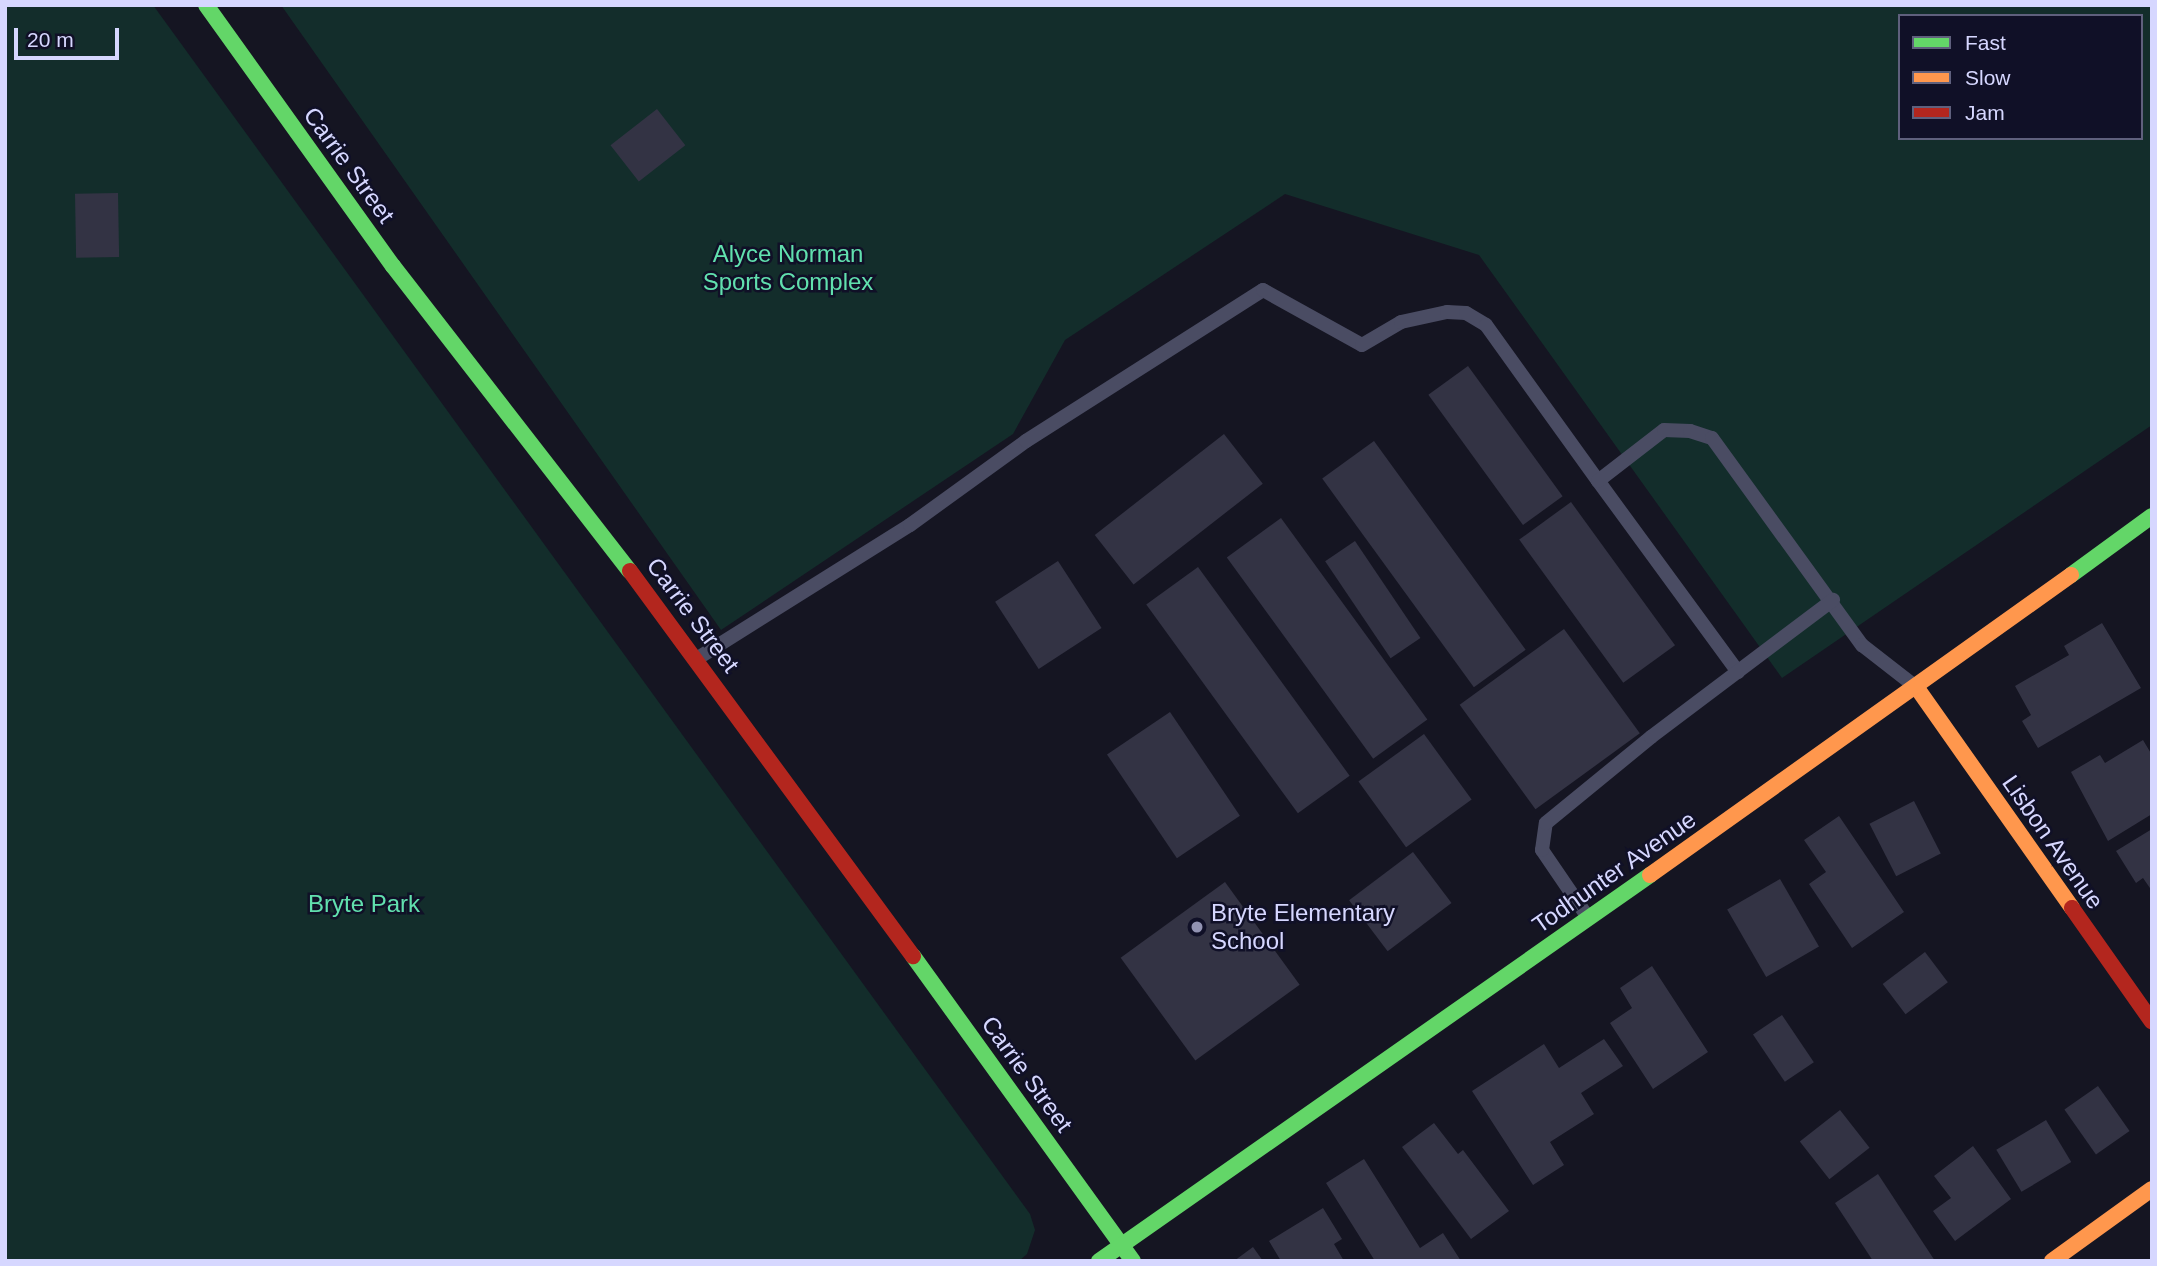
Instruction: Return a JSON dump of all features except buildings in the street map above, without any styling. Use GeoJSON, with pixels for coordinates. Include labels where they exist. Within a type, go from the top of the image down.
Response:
{"type":"FeatureCollection","features":[{"type":"Feature","properties":{"kind":"street","name":"Carrie Street"},"geometry":{"type":"LineString","coordinates":[[206,5],[393,266],[698,658],[1133,1261]]}},
{"type":"Feature","properties":{"kind":"street","name":"Todhunter Avenue"},"geometry":{"type":"LineString","coordinates":[[1099,1261],[1917,688],[2152,516]]}},
{"type":"Feature","properties":{"kind":"street","name":"Lisbon Avenue"},"geometry":{"type":"LineString","coordinates":[[1917,688],[2152,1022]]}},
{"type":"Feature","properties":{"kind":"street"},"geometry":{"type":"LineString","coordinates":[[2052,1261],[2152,1189]]}},
{"type":"Feature","properties":{"kind":"lane"},"geometry":{"type":"LineString","coordinates":[[698,658],[910,525],[1026,442],[1263,290],[1362,345],[1401,322],[1447,312],[1466,313],[1486,325],[1738,673]]}},
{"type":"Feature","properties":{"kind":"lane"},"geometry":{"type":"LineString","coordinates":[[1598,481],[1664,430],[1690,431],[1712,438],[1833,600],[1863,645],[1917,688]]}},
{"type":"Feature","properties":{"kind":"lane"},"geometry":{"type":"LineString","coordinates":[[1588,918],[1542,850],[1546,823],[1833,600]]}},
{"type":"Feature","properties":{"kind":"green space","name":"Bryte Park"},"geometry":{"type":"Polygon","coordinates":[[[5,5],[153,5],[1030,1214],[1035,1230],[1027,1254],[1019,1261],[5,1261],[5,5]]]}},
{"type":"Feature","properties":{"kind":"green space","name":"Alyce Norman Sports Complex"},"geometry":{"type":"Polygon","coordinates":[[[281,5],[2152,5],[2152,425],[1782,678],[1479,255],[1285,194],[1065,340],[1013,434],[721,630],[281,5]]]}},
{"type":"Feature","properties":{"kind":"traffic: fast"},"geometry":{"type":"LineString","coordinates":[[206,5],[393,266],[630,571]]}},
{"type":"Feature","properties":{"kind":"traffic: fast"},"geometry":{"type":"LineString","coordinates":[[2071,575],[2152,516]]}},
{"type":"Feature","properties":{"kind":"traffic: fast"},"geometry":{"type":"LineString","coordinates":[[1099,1261],[1650,875]]}},
{"type":"Feature","properties":{"kind":"traffic: fast"},"geometry":{"type":"LineString","coordinates":[[913,956],[1133,1261]]}},
{"type":"Feature","properties":{"kind":"traffic: slow"},"geometry":{"type":"LineString","coordinates":[[1650,875],[2071,575]]}},
{"type":"Feature","properties":{"kind":"traffic: slow"},"geometry":{"type":"LineString","coordinates":[[1917,688],[2072,908]]}},
{"type":"Feature","properties":{"kind":"traffic: slow"},"geometry":{"type":"LineString","coordinates":[[2052,1261],[2152,1189]]}},
{"type":"Feature","properties":{"kind":"traffic: jam"},"geometry":{"type":"LineString","coordinates":[[630,571],[913,956]]}},
{"type":"Feature","properties":{"kind":"traffic: jam"},"geometry":{"type":"LineString","coordinates":[[2072,908],[2152,1022]]}},
{"type":"Feature","properties":{"kind":"place","name":"Bryte Elementary School"},"geometry":{"type":"Point","coordinates":[1197,927]}}]}
